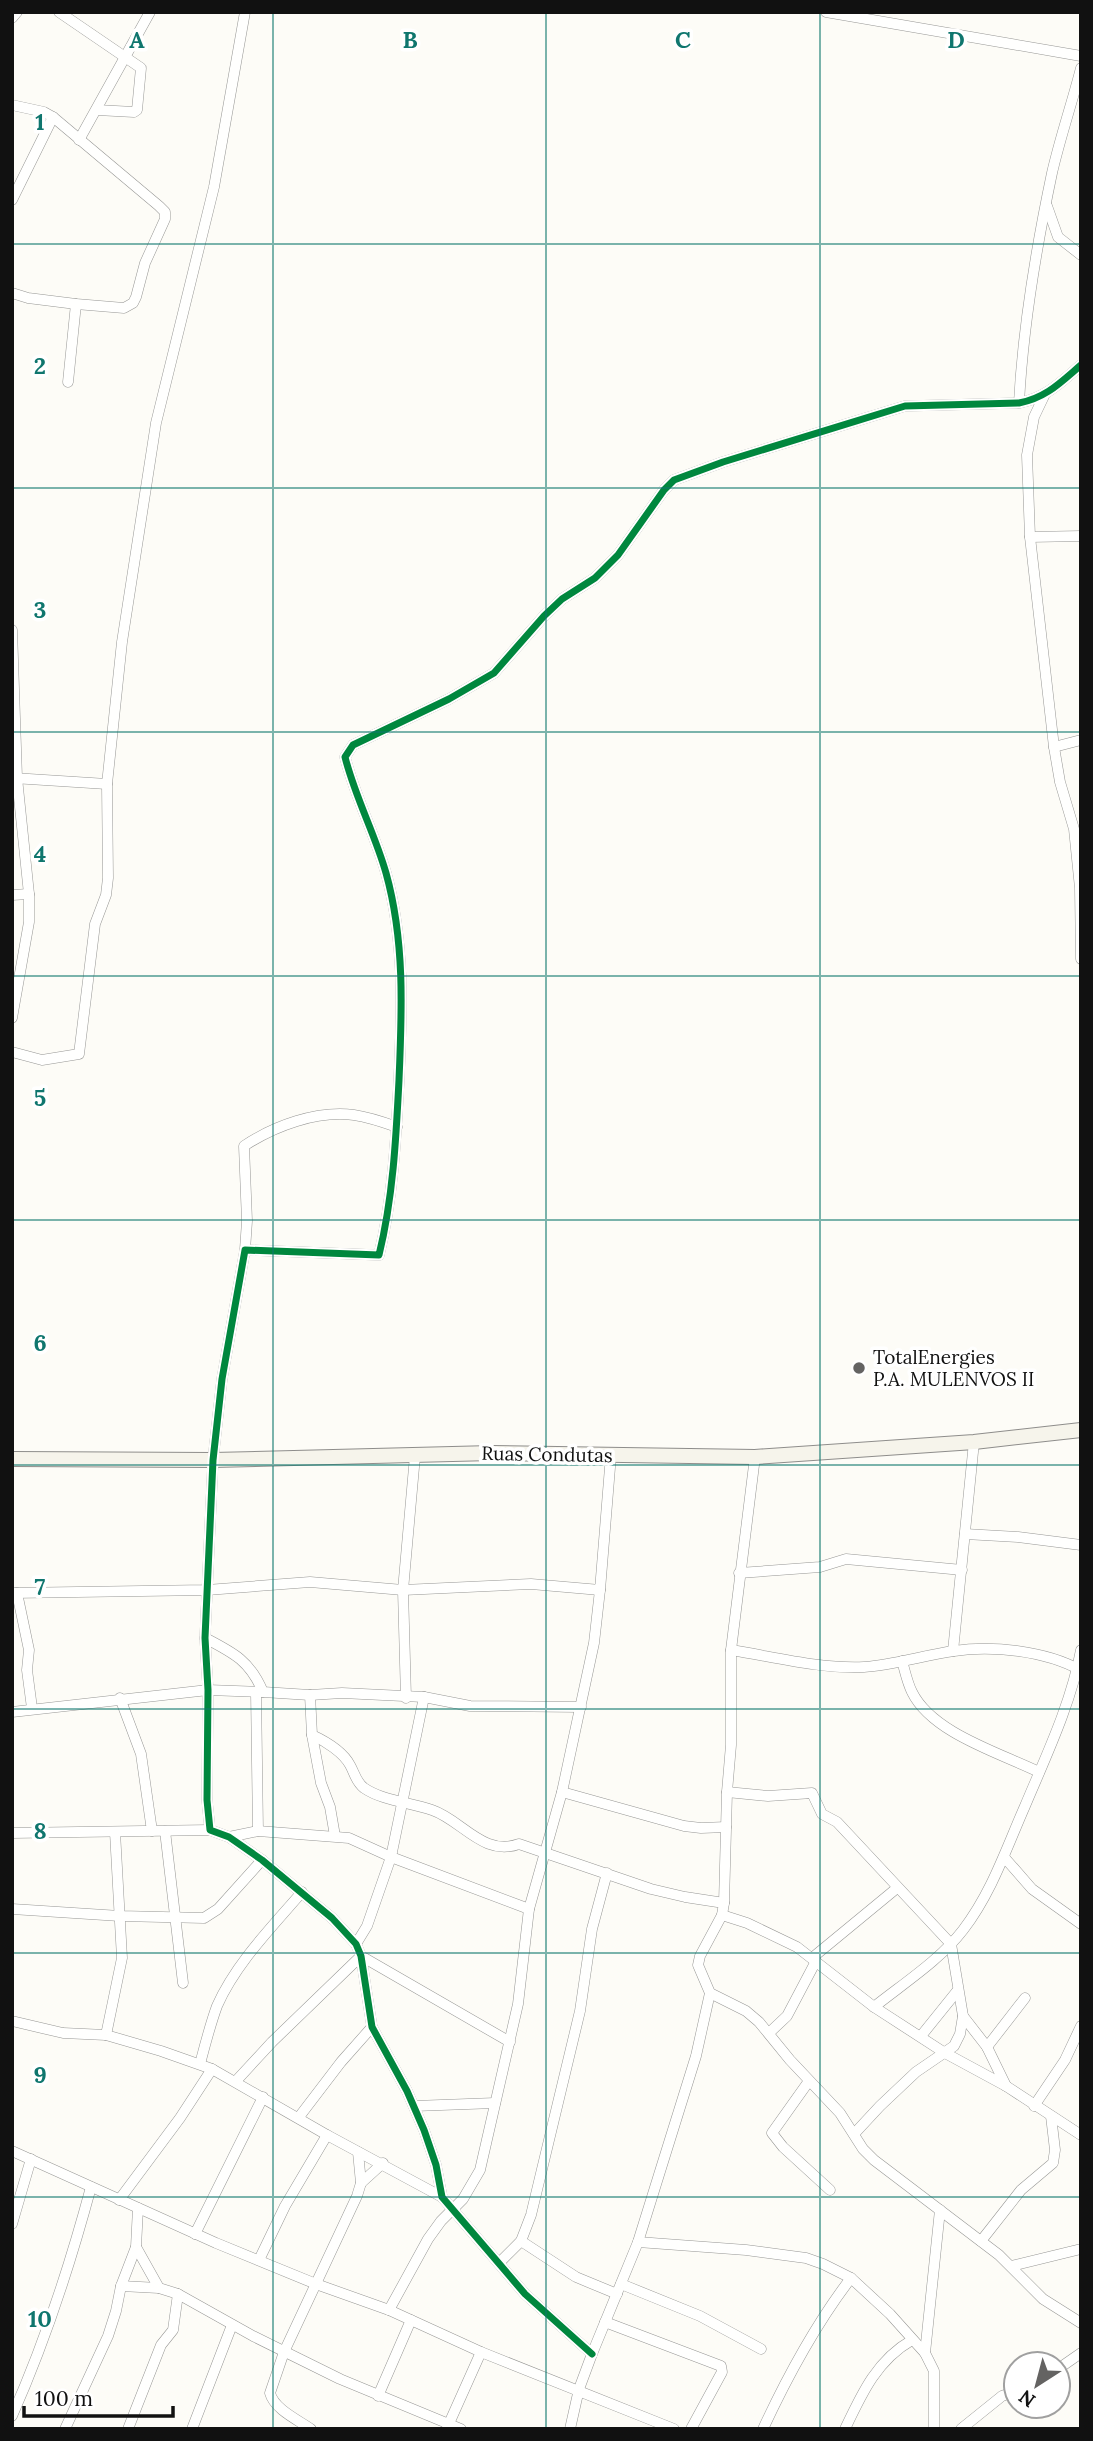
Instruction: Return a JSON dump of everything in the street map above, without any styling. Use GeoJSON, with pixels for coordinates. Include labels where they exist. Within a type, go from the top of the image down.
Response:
{"type":"FeatureCollection","features":[{"type":"Feature","properties":{"kind":"street"},"geometry":{"type":"LineString","coordinates":[[12,18],[17,12]]}},
{"type":"Feature","properties":{"kind":"street"},"geometry":{"type":"LineString","coordinates":[[59,12],[125,59],[139,65],[142,71],[137,110],[97,110]]}},
{"type":"Feature","properties":{"kind":"street"},"geometry":{"type":"LineString","coordinates":[[79,140],[149,12]]}},
{"type":"Feature","properties":{"kind":"street"},"geometry":{"type":"LineString","coordinates":[[12,1052],[41,1060],[79,1054],[95,924],[106,895],[107,784],[122,642],[156,423],[214,187],[245,12]]}},
{"type":"Feature","properties":{"kind":"street"},"geometry":{"type":"LineString","coordinates":[[826,12],[1081,57]]}},
{"type":"Feature","properties":{"kind":"street"},"geometry":{"type":"LineString","coordinates":[[1019,403],[1028,303],[1046,204],[1081,68]]}},
{"type":"Feature","properties":{"kind":"street"},"geometry":{"type":"LineString","coordinates":[[12,105],[44,112],[71,130],[79,140],[159,206],[165,219],[145,263],[133,303],[124,308],[76,304],[12,293]]}},
{"type":"Feature","properties":{"kind":"street"},"geometry":{"type":"LineString","coordinates":[[12,200],[52,117]]}},
{"type":"Feature","properties":{"kind":"street"},"geometry":{"type":"LineString","coordinates":[[1046,204],[1058,237],[1081,255]]}},
{"type":"Feature","properties":{"kind":"street"},"geometry":{"type":"LineString","coordinates":[[68,382],[76,304]]}},
{"type":"Feature","properties":{"kind":"street"},"geometry":{"type":"LineString","coordinates":[[245,1250],[379,1255],[388,1219],[397,1127],[402,982],[397,930],[386,874],[346,763],[345,757],[349,749],[449,699],[494,673],[544,616],[562,599],[595,578],[618,555],[664,490],[674,481],[723,462],[905,406],[1019,403],[1044,396],[1081,365]]}},
{"type":"Feature","properties":{"kind":"street"},"geometry":{"type":"LineString","coordinates":[[1044,396],[1034,417],[1027,455],[1030,537],[1054,747],[1060,782],[1077,828],[1081,960]]}},
{"type":"Feature","properties":{"kind":"street"},"geometry":{"type":"LineString","coordinates":[[1030,537],[1081,536]]}},
{"type":"Feature","properties":{"kind":"street"},"geometry":{"type":"LineString","coordinates":[[12,630],[15,778],[29,894],[29,922],[12,1018]]}},
{"type":"Feature","properties":{"kind":"street"},"geometry":{"type":"LineString","coordinates":[[1054,747],[1081,740]]}},
{"type":"Feature","properties":{"kind":"street"},"geometry":{"type":"LineString","coordinates":[[15,778],[107,784]]}},
{"type":"Feature","properties":{"kind":"street"},"geometry":{"type":"LineString","coordinates":[[12,895],[29,894]]}},
{"type":"Feature","properties":{"kind":"street"},"geometry":{"type":"LineString","coordinates":[[210,1830],[207,1800],[208,1690],[205,1638],[213,1460],[222,1379],[245,1250],[247,1221],[244,1146],[268,1132],[315,1117],[356,1115],[397,1127]]}},
{"type":"Feature","properties":{"kind":"street","name":"Ruas Condutas"},"geometry":{"type":"LineString","coordinates":[[12,1459],[213,1460],[492,1453],[755,1457],[974,1442],[1081,1430]]}},
{"type":"Feature","properties":{"kind":"street"},"geometry":{"type":"LineString","coordinates":[[953,1651],[974,1442]]}},
{"type":"Feature","properties":{"kind":"street"},"geometry":{"type":"LineString","coordinates":[[389,2310],[428,2239],[469,2191],[480,2170],[518,2004],[529,1909],[562,1792],[594,1643],[611,1455]]}},
{"type":"Feature","properties":{"kind":"street"},"geometry":{"type":"LineString","coordinates":[[406,1698],[403,1590],[415,1456]]}},
{"type":"Feature","properties":{"kind":"street"},"geometry":{"type":"LineString","coordinates":[[570,2429],[579,2389],[638,2242],[696,2056],[710,1993],[698,1965],[722,1915],[724,1903],[731,1745],[731,1650],[755,1457]]}},
{"type":"Feature","properties":{"kind":"street"},"geometry":{"type":"LineString","coordinates":[[965,1534],[1081,1545]]}},
{"type":"Feature","properties":{"kind":"street"},"geometry":{"type":"LineString","coordinates":[[739,1573],[820,1567],[846,1559],[962,1570]]}},
{"type":"Feature","properties":{"kind":"street"},"geometry":{"type":"LineString","coordinates":[[32,1709],[27,1670],[29,1650],[15,1593],[207,1590],[310,1582],[403,1590],[531,1584],[600,1590]]}},
{"type":"Feature","properties":{"kind":"street"},"geometry":{"type":"LineString","coordinates":[[205,1638],[243,1660],[255,1676],[259,1692],[258,1831]]}},
{"type":"Feature","properties":{"kind":"street"},"geometry":{"type":"LineString","coordinates":[[731,1650],[833,1667],[868,1667],[953,1651],[1001,1648],[1045,1657],[1079,1669]]}},
{"type":"Feature","properties":{"kind":"street"},"geometry":{"type":"LineString","coordinates":[[874,2007],[951,1944],[982,1903],[1039,1772],[1079,1669],[1081,1650]]}},
{"type":"Feature","properties":{"kind":"street"},"geometry":{"type":"LineString","coordinates":[[902,1661],[912,1692],[926,1712],[938,1722],[953,1732],[1039,1772]]}},
{"type":"Feature","properties":{"kind":"street"},"geometry":{"type":"LineString","coordinates":[[12,1712],[208,1690],[424,1697],[470,1706],[580,1707]]}},
{"type":"Feature","properties":{"kind":"street"},"geometry":{"type":"LineString","coordinates":[[310,1695],[312,1735],[321,1783],[329,1800],[335,1836]]}},
{"type":"Feature","properties":{"kind":"street"},"geometry":{"type":"LineString","coordinates":[[356,1944],[372,1913],[391,1857],[424,1697]]}},
{"type":"Feature","properties":{"kind":"street"},"geometry":{"type":"LineString","coordinates":[[120,1698],[141,1754],[152,1831]]}},
{"type":"Feature","properties":{"kind":"street"},"geometry":{"type":"LineString","coordinates":[[312,1735],[341,1754],[363,1787],[383,1797],[446,1815],[466,1832],[483,1841],[505,1847],[519,1844],[674,1895],[724,1903]]}},
{"type":"Feature","properties":{"kind":"street"},"geometry":{"type":"LineString","coordinates":[[562,1792],[684,1826],[726,1827]]}},
{"type":"Feature","properties":{"kind":"street"},"geometry":{"type":"LineString","coordinates":[[727,1792],[768,1796],[812,1793],[822,1814],[837,1822],[951,1944],[963,2016],[958,2040],[945,2053],[916,2072],[854,2134]]}},
{"type":"Feature","properties":{"kind":"street"},"geometry":{"type":"LineString","coordinates":[[12,1833],[210,1830],[229,1837],[302,1892],[356,1944],[361,1956],[372,2027],[414,2106],[436,2165],[442,2197]]}},
{"type":"Feature","properties":{"kind":"street"},"geometry":{"type":"LineString","coordinates":[[165,1831],[183,1983]]}},
{"type":"Feature","properties":{"kind":"street"},"geometry":{"type":"LineString","coordinates":[[229,1837],[258,1831],[335,1836],[361,1842],[391,1857],[529,1909]]}},
{"type":"Feature","properties":{"kind":"street"},"geometry":{"type":"LineString","coordinates":[[106,2035],[122,1965],[115,1832]]}},
{"type":"Feature","properties":{"kind":"street"},"geometry":{"type":"LineString","coordinates":[[1004,1857],[1032,1889],[1081,1924]]}},
{"type":"Feature","properties":{"kind":"street"},"geometry":{"type":"LineString","coordinates":[[12,1909],[198,1919],[211,1915],[262,1860]]}},
{"type":"Feature","properties":{"kind":"street"},"geometry":{"type":"LineString","coordinates":[[499,2263],[521,2241],[531,2215],[580,2011],[592,1929],[607,1873]]}},
{"type":"Feature","properties":{"kind":"street"},"geometry":{"type":"LineString","coordinates":[[769,2033],[787,2016],[814,1959],[897,1888]]}},
{"type":"Feature","properties":{"kind":"street"},"geometry":{"type":"LineString","coordinates":[[200,2064],[212,2021],[227,1988],[254,1948],[302,1892]]}},
{"type":"Feature","properties":{"kind":"street"},"geometry":{"type":"LineString","coordinates":[[722,1915],[768,1932],[814,1959],[874,2007],[945,2053],[1006,2086],[1081,2135]]}},
{"type":"Feature","properties":{"kind":"street"},"geometry":{"type":"LineString","coordinates":[[361,1956],[510,2042]]}},
{"type":"Feature","properties":{"kind":"street"},"geometry":{"type":"LineString","coordinates":[[236,2081],[272,2042],[361,1956]]}},
{"type":"Feature","properties":{"kind":"street"},"geometry":{"type":"LineString","coordinates":[[921,2036],[958,1990]]}},
{"type":"Feature","properties":{"kind":"street"},"geometry":{"type":"LineString","coordinates":[[710,1993],[746,2011],[769,2033],[840,2113],[863,2149],[874,2160],[981,2241],[1011,2266],[1043,2299],[1081,2323]]}},
{"type":"Feature","properties":{"kind":"street"},"geometry":{"type":"LineString","coordinates":[[987,2047],[1025,1998]]}},
{"type":"Feature","properties":{"kind":"street"},"geometry":{"type":"LineString","coordinates":[[963,2016],[987,2047],[1006,2086]]}},
{"type":"Feature","properties":{"kind":"street"},"geometry":{"type":"LineString","coordinates":[[12,2021],[63,2033],[106,2035],[200,2064],[236,2081],[358,2152],[383,2163],[442,2197],[525,2294],[592,2354]]}},
{"type":"Feature","properties":{"kind":"street"},"geometry":{"type":"LineString","coordinates":[[1034,2106],[1065,2060],[1081,2026]]}},
{"type":"Feature","properties":{"kind":"street"},"geometry":{"type":"LineString","coordinates":[[299,2117],[334,2070],[372,2027]]}},
{"type":"Feature","properties":{"kind":"street"},"geometry":{"type":"LineString","coordinates":[[933,2060],[936,2047]]}},
{"type":"Feature","properties":{"kind":"street"},"geometry":{"type":"LineString","coordinates":[[119,2200],[180,2118],[212,2069]]}},
{"type":"Feature","properties":{"kind":"street"},"geometry":{"type":"LineString","coordinates":[[809,2081],[772,2133],[783,2147],[830,2190]]}},
{"type":"Feature","properties":{"kind":"street"},"geometry":{"type":"LineString","coordinates":[[195,2234],[263,2097]]}},
{"type":"Feature","properties":{"kind":"street"},"geometry":{"type":"LineString","coordinates":[[414,2106],[495,2104]]}},
{"type":"Feature","properties":{"kind":"street"},"geometry":{"type":"LineString","coordinates":[[981,2241],[1021,2190],[1053,2163],[1055,2150],[1051,2116]]}},
{"type":"Feature","properties":{"kind":"street"},"geometry":{"type":"LineString","coordinates":[[259,2260],[285,2206],[327,2135]]}},
{"type":"Feature","properties":{"kind":"street"},"geometry":{"type":"LineString","coordinates":[[12,2151],[195,2234],[316,2284],[389,2310],[481,2352],[674,2429]]}},
{"type":"Feature","properties":{"kind":"street"},"geometry":{"type":"LineString","coordinates":[[311,2429],[271,2398],[272,2382],[284,2351],[353,2207],[361,2183],[358,2152]]}},
{"type":"Feature","properties":{"kind":"street"},"geometry":{"type":"LineString","coordinates":[[13,2221],[31,2159]]}},
{"type":"Feature","properties":{"kind":"street"},"geometry":{"type":"LineString","coordinates":[[361,2183],[383,2163]]}},
{"type":"Feature","properties":{"kind":"street"},"geometry":{"type":"LineString","coordinates":[[12,2416],[75,2248],[91,2187]]}},
{"type":"Feature","properties":{"kind":"street"},"geometry":{"type":"LineString","coordinates":[[65,2429],[108,2336],[121,2286],[136,2247],[138,2208]]}},
{"type":"Feature","properties":{"kind":"street"},"geometry":{"type":"LineString","coordinates":[[925,2353],[940,2210]]}},
{"type":"Feature","properties":{"kind":"street"},"geometry":{"type":"LineString","coordinates":[[521,2241],[576,2277],[709,2320],[761,2349]]}},
{"type":"Feature","properties":{"kind":"street"},"geometry":{"type":"LineString","coordinates":[[638,2242],[746,2250],[806,2258],[851,2278],[890,2314],[925,2353],[934,2371],[934,2429]]}},
{"type":"Feature","properties":{"kind":"street"},"geometry":{"type":"LineString","coordinates":[[136,2247],[159,2288]]}},
{"type":"Feature","properties":{"kind":"street"},"geometry":{"type":"LineString","coordinates":[[1011,2266],[1081,2249]]}},
{"type":"Feature","properties":{"kind":"street"},"geometry":{"type":"LineString","coordinates":[[764,2429],[800,2355],[851,2278]]}},
{"type":"Feature","properties":{"kind":"street"},"geometry":{"type":"LineString","coordinates":[[121,2286],[159,2288],[178,2294],[232,2325],[378,2396],[447,2426],[461,2429]]}},
{"type":"Feature","properties":{"kind":"street"},"geometry":{"type":"LineString","coordinates":[[128,2429],[161,2345],[173,2330],[178,2294]]}},
{"type":"Feature","properties":{"kind":"street"},"geometry":{"type":"LineString","coordinates":[[378,2396],[411,2320]]}},
{"type":"Feature","properties":{"kind":"street"},"geometry":{"type":"LineString","coordinates":[[605,2322],[721,2366],[722,2372],[691,2429]]}},
{"type":"Feature","properties":{"kind":"street"},"geometry":{"type":"LineString","coordinates":[[192,2429],[232,2325]]}},
{"type":"Feature","properties":{"kind":"street"},"geometry":{"type":"LineString","coordinates":[[845,2429],[882,2363],[912,2340]]}},
{"type":"Feature","properties":{"kind":"street"},"geometry":{"type":"LineString","coordinates":[[447,2426],[481,2352]]}},
{"type":"Feature","properties":{"kind":"street"},"geometry":{"type":"LineString","coordinates":[[12,2390],[18,2402]]}},
{"type":"Feature","properties":{"kind":"street"},"geometry":{"type":"LineString","coordinates":[[961,2429],[1002,2396]]}},
{"type":"Feature","properties":{"kind":"cycle path"},"geometry":{"type":"LineString","coordinates":[[592,2354],[525,2294],[442,2197],[436,2165],[424,2130],[407,2091],[372,2027],[361,1956],[356,1944],[332,1918],[262,1860],[229,1837],[210,1830],[207,1800],[208,1690],[205,1638],[213,1460],[222,1379],[245,1250],[379,1255],[391,1190],[400,1054],[399,950],[386,873],[345,757],[353,745],[449,699],[494,673],[544,616],[562,599],[595,578],[618,555],[674,480],[723,462],[905,406],[1029,401],[1053,388],[1081,365]]}},
{"type":"Feature","properties":{"kind":"place","name":"TotalEnergies P.A. MULENVOS II"},"geometry":{"type":"Point","coordinates":[859,1368]}}]}
